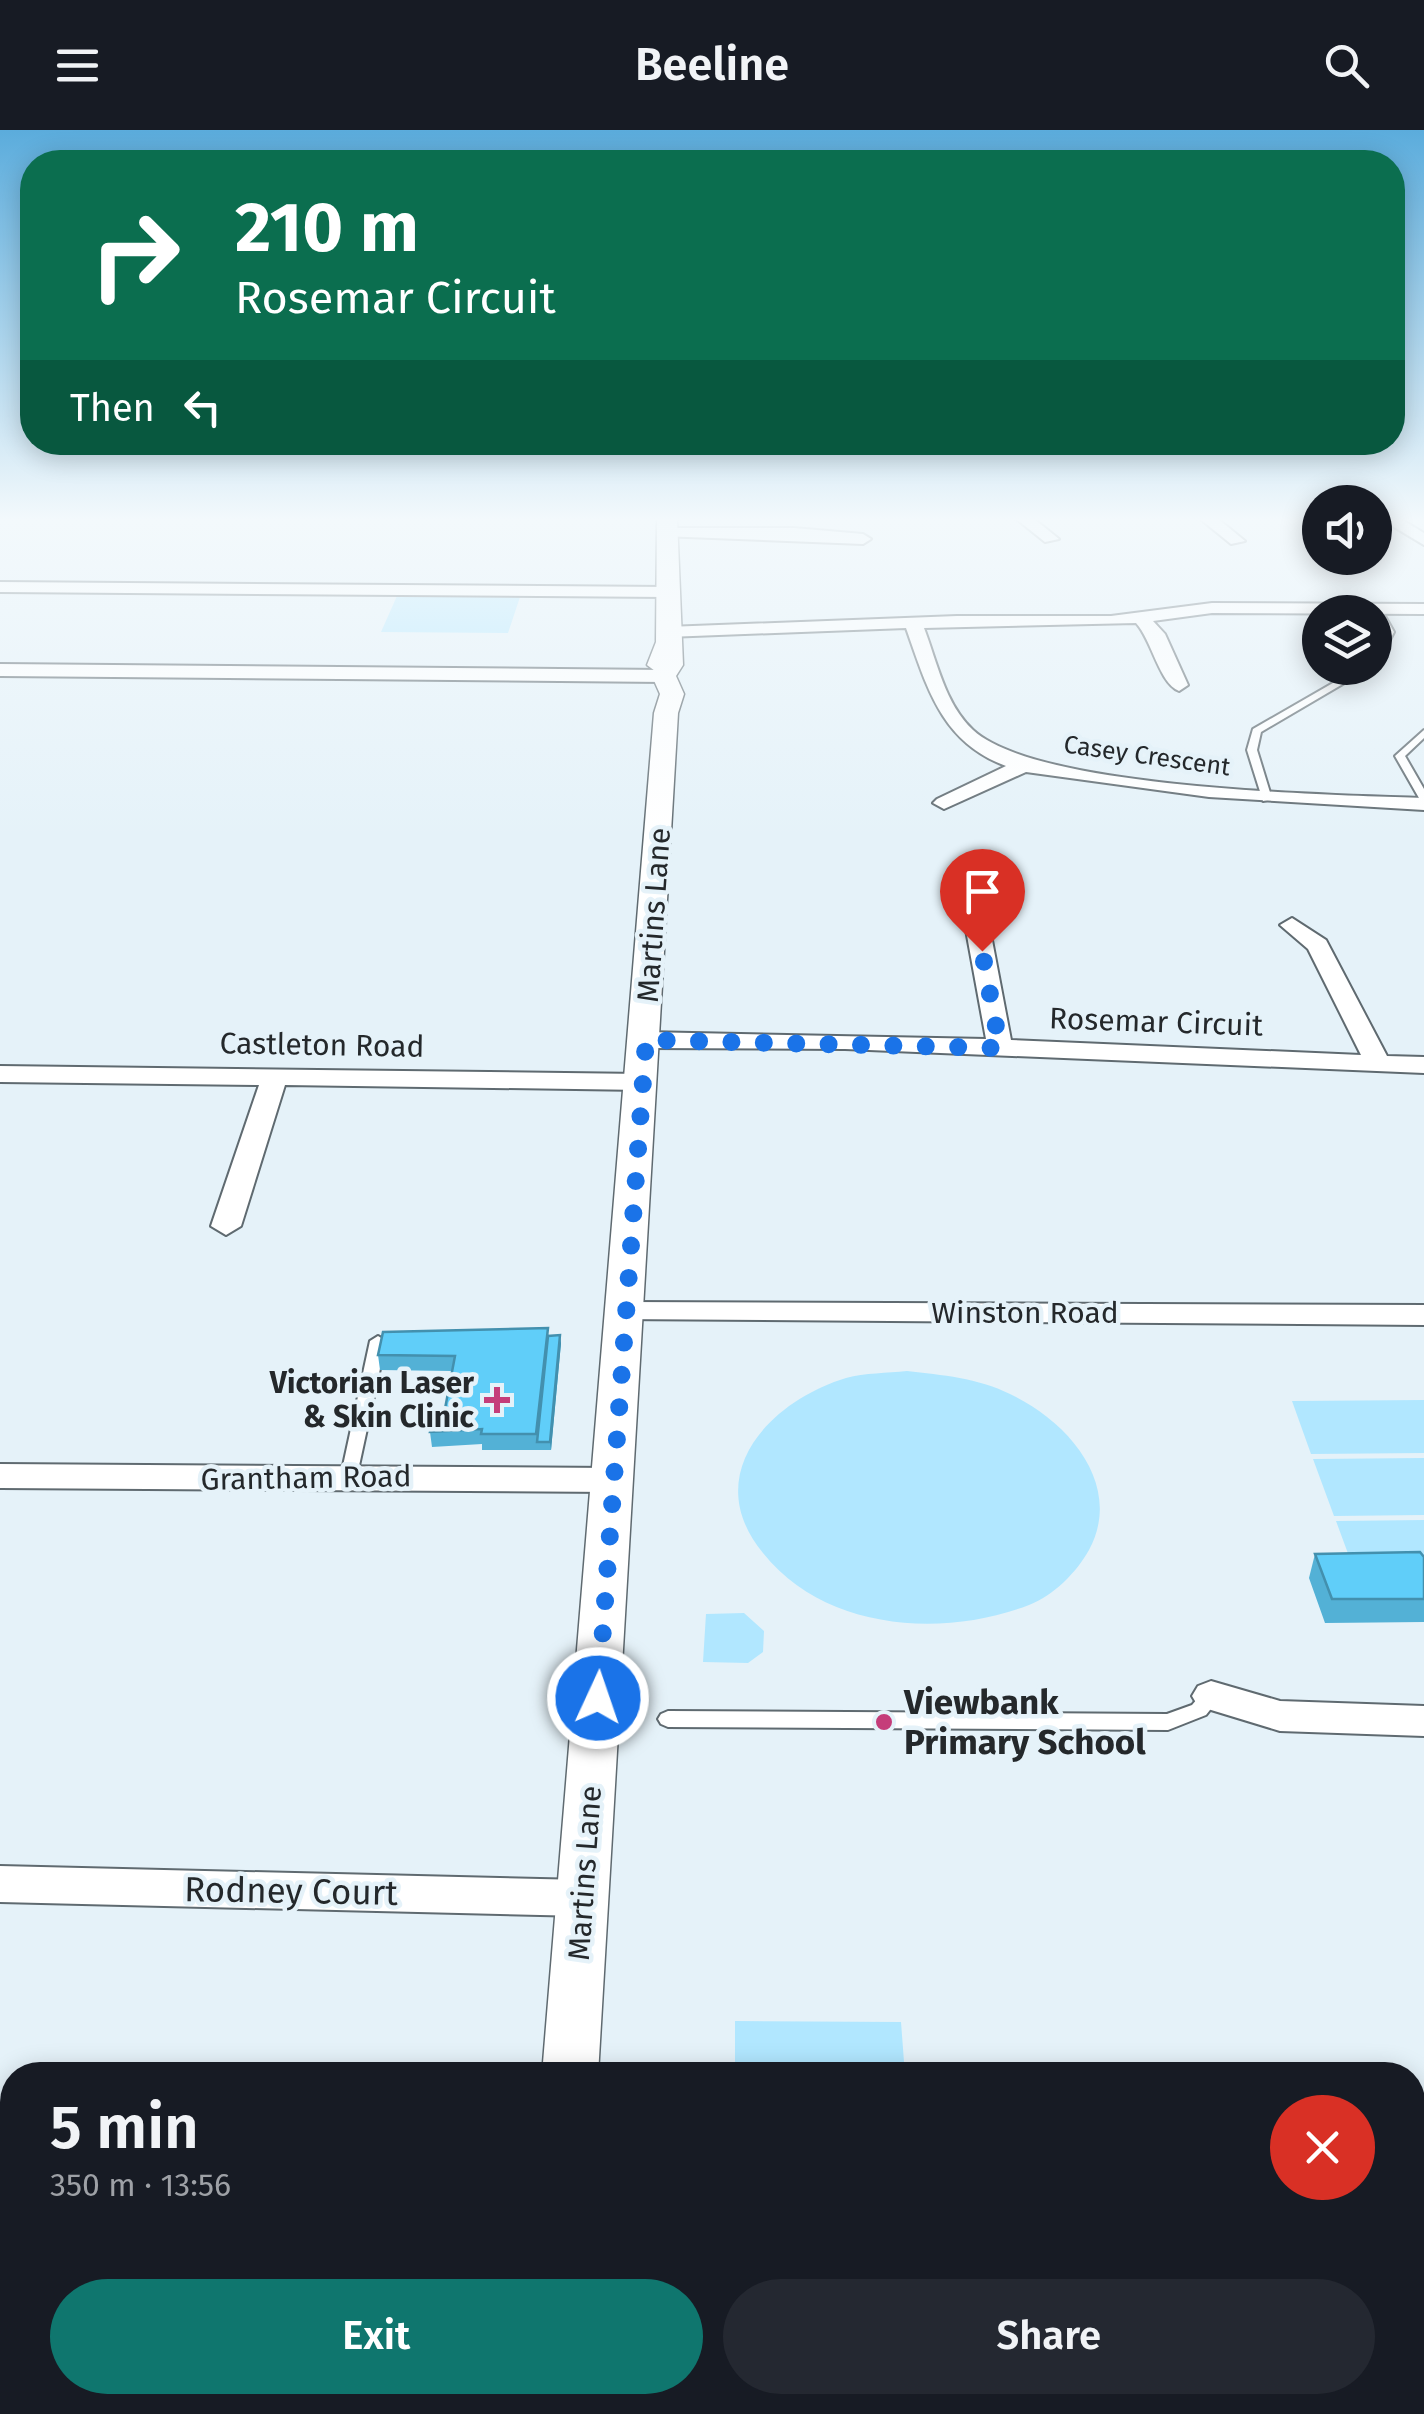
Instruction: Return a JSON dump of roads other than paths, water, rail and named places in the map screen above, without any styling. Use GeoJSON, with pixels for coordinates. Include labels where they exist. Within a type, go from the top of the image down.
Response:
{"type":"FeatureCollection","features":[{"type":"Feature","properties":{"kind":"street","name":"Martins Lane"},"geometry":{"type":"LineString","coordinates":[[571,2062],[646,1040],[666,713],[672,688],[658,676],[671,665],[667,625]]}},
{"type":"Feature","properties":{"kind":"street"},"geometry":{"type":"LineString","coordinates":[[667,633],[884,625]]}},
{"type":"Feature","properties":{"kind":"street","name":"Casey Crescent"},"geometry":{"type":"LineString","coordinates":[[907,625],[958,726],[982,746],[1026,764],[1267,800],[1424,801]]}},
{"type":"Feature","properties":{"kind":"street"},"geometry":{"type":"LineString","coordinates":[[1147,625],[1156,634],[1178,687]]}},
{"type":"Feature","properties":{"kind":"street"},"geometry":{"type":"LineString","coordinates":[[0,670],[658,676]]}},
{"type":"Feature","properties":{"kind":"street"},"geometry":{"type":"LineString","coordinates":[[944,803],[1026,764]]}},
{"type":"Feature","properties":{"kind":"street"},"geometry":{"type":"LineString","coordinates":[[976,918],[1000,1048]]}},
{"type":"Feature","properties":{"kind":"street"},"geometry":{"type":"LineString","coordinates":[[1292,925],[1318,944],[1378,1063]]}},
{"type":"Feature","properties":{"kind":"street","name":"Rosemar Circuit"},"geometry":{"type":"LineString","coordinates":[[646,1040],[1000,1048],[1424,1065]]}},
{"type":"Feature","properties":{"kind":"street","name":"Castleton Road"},"geometry":{"type":"LineString","coordinates":[[0,1074],[642,1082]]}},
{"type":"Feature","properties":{"kind":"street"},"geometry":{"type":"LineString","coordinates":[[226,1226],[275,1077]]}},
{"type":"Feature","properties":{"kind":"street","name":"Winston Road"},"geometry":{"type":"LineString","coordinates":[[626,1312],[1424,1315]]}},
{"type":"Feature","properties":{"kind":"street","name":"Grantham Road"},"geometry":{"type":"LineString","coordinates":[[0,1476],[240,1480],[349,1475],[612,1480]]}},
{"type":"Feature","properties":{"kind":"street"},"geometry":{"type":"LineString","coordinates":[[1210,1696],[1280,1716],[1424,1721]]}},
{"type":"Feature","properties":{"kind":"street","name":"Rodney Court"},"geometry":{"type":"LineString","coordinates":[[0,1884],[582,1898]]}},
{"type":"Feature","properties":{"kind":"lane"},"geometry":{"type":"LineString","coordinates":[[1267,800],[1252,750],[1256,730],[1335,685]]}},
{"type":"Feature","properties":{"kind":"lane"},"geometry":{"type":"LineString","coordinates":[[1424,733],[1400,756],[1424,801]]}},
{"type":"Feature","properties":{"kind":"lane"},"geometry":{"type":"LineString","coordinates":[[349,1475],[378,1341]]}},
{"type":"Feature","properties":{"kind":"lane"},"geometry":{"type":"LineString","coordinates":[[668,1719],[1168,1722],[1186,1718],[1210,1696]]}},
{"type":"Feature","properties":{"kind":"place","name":"Victorian Laser & Skin Clinic"},"geometry":{"type":"Point","coordinates":[497,1400]}},
{"type":"Feature","properties":{"kind":"place","name":"Viewbank Primary School"},"geometry":{"type":"Point","coordinates":[884,1722]}}]}
